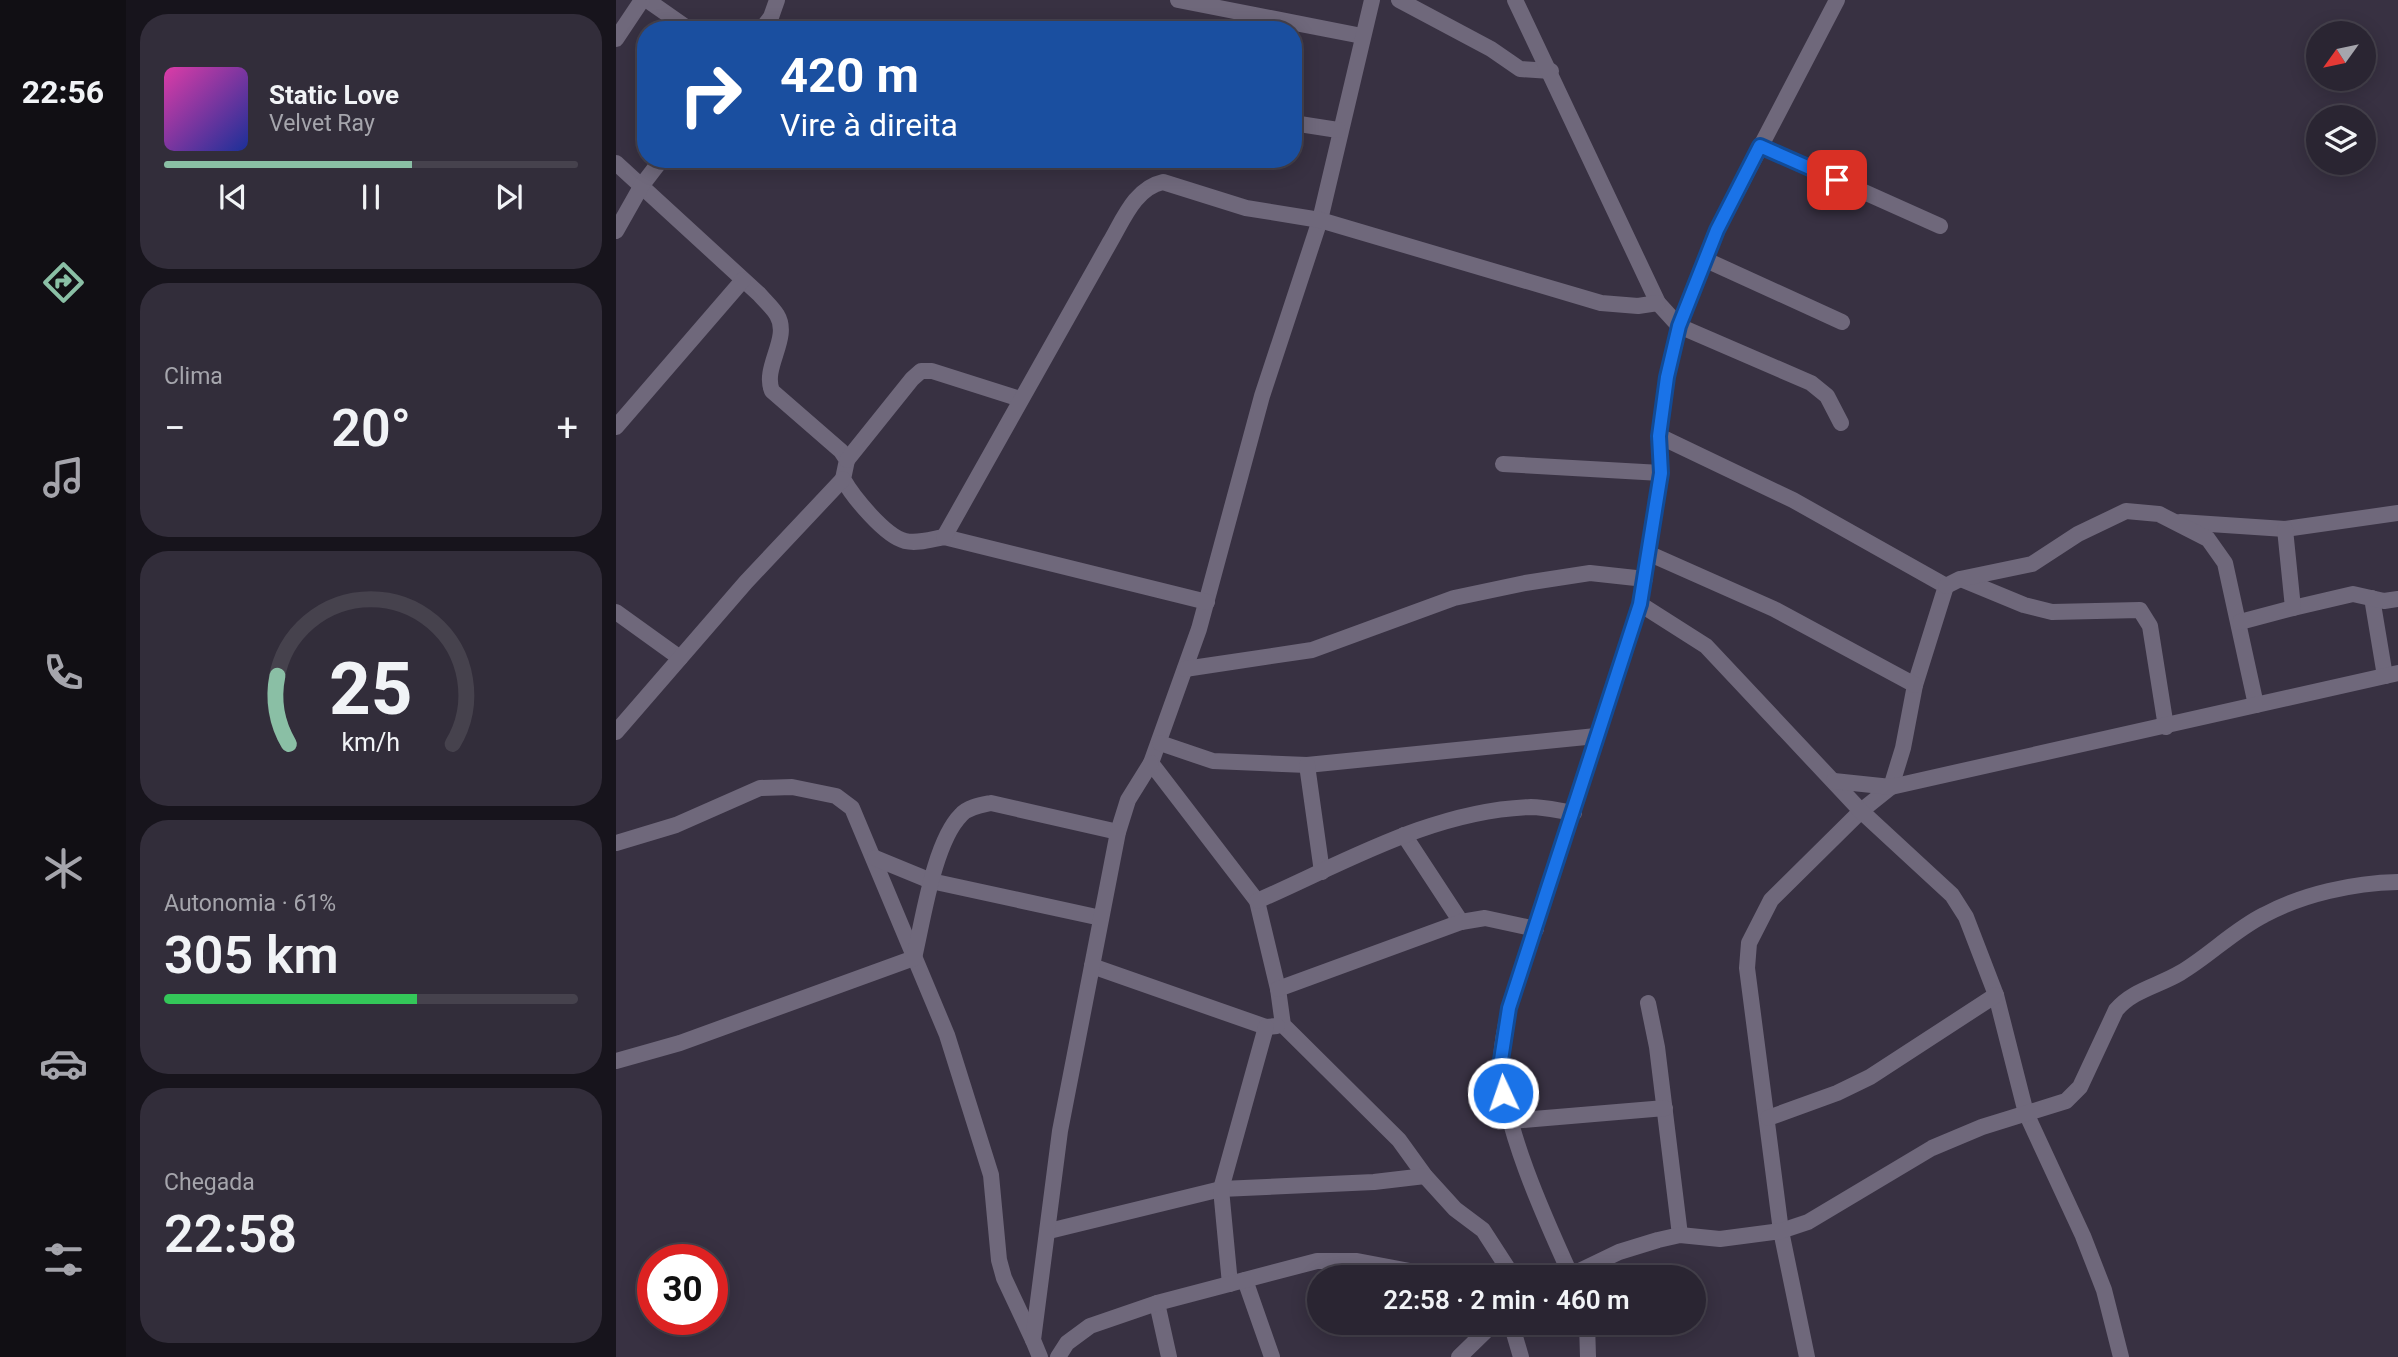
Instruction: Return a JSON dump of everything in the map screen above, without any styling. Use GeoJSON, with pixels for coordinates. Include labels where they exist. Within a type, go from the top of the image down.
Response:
{"type":"FeatureCollection","features":[{"type":"Feature","properties":{"kind":"street"},"geometry":{"type":"LineString","coordinates":[[616,39],[645,0],[676,21]]}},
{"type":"Feature","properties":{"kind":"street"},"geometry":{"type":"LineString","coordinates":[[768,21],[777,0]]}},
{"type":"Feature","properties":{"kind":"street"},"geometry":{"type":"LineString","coordinates":[[1178,0],[1285,21]]}},
{"type":"Feature","properties":{"kind":"street"},"geometry":{"type":"LineString","coordinates":[[1033,1339],[1060,1131],[1118,832],[1128,800],[1160,743],[1207,602],[1262,396],[1320,220],[1338,130],[1371,0]]}},
{"type":"Feature","properties":{"kind":"street"},"geometry":{"type":"LineString","coordinates":[[1399,0],[1491,49],[1520,69],[1551,71]]}},
{"type":"Feature","properties":{"kind":"street"},"geometry":{"type":"LineString","coordinates":[[1515,0],[1551,71],[1658,303],[1679,326],[1811,383],[1827,396],[1841,423]]}},
{"type":"Feature","properties":{"kind":"street"},"geometry":{"type":"LineString","coordinates":[[1565,1265],[1503,1093],[1501,1060],[1509,1008],[1640,604],[1661,473],[1659,436],[1667,377],[1679,326],[1717,230],[1837,0]]}},
{"type":"Feature","properties":{"kind":"street"},"geometry":{"type":"LineString","coordinates":[[1302,24],[1362,36]]}},
{"type":"Feature","properties":{"kind":"street"},"geometry":{"type":"LineString","coordinates":[[1302,124],[1338,130]]}},
{"type":"Feature","properties":{"kind":"street"},"geometry":{"type":"LineString","coordinates":[[1760,146],[1940,226]]}},
{"type":"Feature","properties":{"kind":"street"},"geometry":{"type":"LineString","coordinates":[[616,163],[743,280],[779,317],[781,330],[768,380],[772,391],[841,451],[847,460]]}},
{"type":"Feature","properties":{"kind":"street"},"geometry":{"type":"LineString","coordinates":[[616,230],[642,185],[656,168]]}},
{"type":"Feature","properties":{"kind":"street"},"geometry":{"type":"LineString","coordinates":[[944,537],[1110,242],[1137,198],[1150,185],[1163,182],[1245,208],[1320,220],[1601,303],[1639,306],[1658,303]]}},
{"type":"Feature","properties":{"kind":"street"},"geometry":{"type":"LineString","coordinates":[[1706,260],[1842,323]]}},
{"type":"Feature","properties":{"kind":"street"},"geometry":{"type":"LineString","coordinates":[[616,426],[743,280]]}},
{"type":"Feature","properties":{"kind":"street"},"geometry":{"type":"LineString","coordinates":[[616,732],[746,582],[843,479],[847,460],[921,371],[932,371],[1020,399]]}},
{"type":"Feature","properties":{"kind":"street"},"geometry":{"type":"LineString","coordinates":[[1659,436],[1793,500],[1953,583],[2052,612],[2140,610],[2150,626],[2166,727]]}},
{"type":"Feature","properties":{"kind":"street"},"geometry":{"type":"LineString","coordinates":[[1503,464],[1661,473]]}},
{"type":"Feature","properties":{"kind":"street"},"geometry":{"type":"LineString","coordinates":[[843,479],[851,494],[892,535],[905,541],[919,542],[944,537],[1207,602]]}},
{"type":"Feature","properties":{"kind":"street"},"geometry":{"type":"LineString","coordinates":[[1953,583],[2032,564],[2078,534],[2126,511],[2159,514],[2208,540],[2225,563],[2256,705]]}},
{"type":"Feature","properties":{"kind":"street"},"geometry":{"type":"LineString","coordinates":[[2174,522],[2285,530],[2398,513]]}},
{"type":"Feature","properties":{"kind":"street"},"geometry":{"type":"LineString","coordinates":[[2285,530],[2293,608]]}},
{"type":"Feature","properties":{"kind":"street"},"geometry":{"type":"LineString","coordinates":[[1650,554],[1774,609],[1915,685]]}},
{"type":"Feature","properties":{"kind":"street"},"geometry":{"type":"LineString","coordinates":[[1185,669],[1312,650],[1454,598],[1525,583],[1590,573],[1645,579]]}},
{"type":"Feature","properties":{"kind":"street"},"geometry":{"type":"LineString","coordinates":[[1807,1357],[1780,1231],[1748,968],[1749,943],[1771,900],[1861,811],[1891,787],[1903,748],[1915,685],[1953,583]]}},
{"type":"Feature","properties":{"kind":"street"},"geometry":{"type":"LineString","coordinates":[[2240,622],[2353,594],[2398,599]]}},
{"type":"Feature","properties":{"kind":"street"},"geometry":{"type":"LineString","coordinates":[[1834,781],[1891,787],[2392,675],[2372,598]]}},
{"type":"Feature","properties":{"kind":"street"},"geometry":{"type":"LineString","coordinates":[[1640,604],[1706,646],[1861,811],[1952,895],[1981,949],[1996,995],[2026,1113],[2095,1268],[2121,1357]]}},
{"type":"Feature","properties":{"kind":"street"},"geometry":{"type":"LineString","coordinates":[[616,612],[680,658]]}},
{"type":"Feature","properties":{"kind":"street"},"geometry":{"type":"LineString","coordinates":[[1160,743],[1213,761],[1307,765],[1596,736]]}},
{"type":"Feature","properties":{"kind":"street"},"geometry":{"type":"LineString","coordinates":[[1151,763],[1257,901],[1278,989],[1274,1026],[1221,1188],[1238,1282],[1272,1357]]}},
{"type":"Feature","properties":{"kind":"street"},"geometry":{"type":"LineString","coordinates":[[1307,765],[1322,872]]}},
{"type":"Feature","properties":{"kind":"street"},"geometry":{"type":"LineString","coordinates":[[616,843],[676,825],[760,788],[792,787],[836,796],[852,808],[947,1035],[991,1175],[999,1260],[1040,1357]]}},
{"type":"Feature","properties":{"kind":"street"},"geometry":{"type":"LineString","coordinates":[[914,958],[931,881],[950,829],[962,813],[990,803],[1118,832]]}},
{"type":"Feature","properties":{"kind":"street"},"geometry":{"type":"LineString","coordinates":[[1257,901],[1404,835],[1453,820],[1533,807],[1574,813]]}},
{"type":"Feature","properties":{"kind":"street"},"geometry":{"type":"LineString","coordinates":[[1404,835],[1461,922]]}},
{"type":"Feature","properties":{"kind":"street"},"geometry":{"type":"LineString","coordinates":[[875,858],[931,881],[1101,918]]}},
{"type":"Feature","properties":{"kind":"street"},"geometry":{"type":"LineString","coordinates":[[1592,1265],[1619,1252],[1680,1235],[1720,1239],[1780,1231],[1830,1212],[1932,1148],[1982,1127],[2066,1101],[2080,1087],[2112,1018],[2125,1000],[2178,974],[2262,915],[2301,899],[2371,883],[2398,882]]}},
{"type":"Feature","properties":{"kind":"street"},"geometry":{"type":"LineString","coordinates":[[1278,989],[1461,922],[1485,918],[1536,929]]}},
{"type":"Feature","properties":{"kind":"street"},"geometry":{"type":"LineString","coordinates":[[616,1061],[680,1043],[914,958]]}},
{"type":"Feature","properties":{"kind":"street"},"geometry":{"type":"LineString","coordinates":[[1092,965],[1274,1026],[1399,1140],[1425,1176],[1455,1209],[1483,1230],[1505,1265]]}},
{"type":"Feature","properties":{"kind":"street"},"geometry":{"type":"LineString","coordinates":[[1768,1118],[1837,1093],[1870,1077],[1996,995]]}},
{"type":"Feature","properties":{"kind":"street"},"geometry":{"type":"LineString","coordinates":[[1648,1003],[1665,1108],[1680,1235]]}},
{"type":"Feature","properties":{"kind":"street"},"geometry":{"type":"LineString","coordinates":[[1511,1121],[1665,1108]]}},
{"type":"Feature","properties":{"kind":"street"},"geometry":{"type":"LineString","coordinates":[[1049,1231],[1221,1188],[1374,1182],[1425,1176]]}},
{"type":"Feature","properties":{"kind":"street"},"geometry":{"type":"LineString","coordinates":[[1058,1357],[1067,1343],[1090,1326],[1157,1303],[1317,1261],[1336,1259],[1371,1265]]}},
{"type":"Feature","properties":{"kind":"street"},"geometry":{"type":"LineString","coordinates":[[1157,1303],[1169,1357]]}},
{"type":"Feature","properties":{"kind":"street"},"geometry":{"type":"LineString","coordinates":[[1459,1357],[1482,1335]]}},
{"type":"Feature","properties":{"kind":"street"},"geometry":{"type":"LineString","coordinates":[[1515,1335],[1521,1357]]}},
{"type":"Feature","properties":{"kind":"street"},"geometry":{"type":"LineString","coordinates":[[1587,1335],[1588,1357]]}},
{"type":"Feature","properties":{"kind":"route"},"geometry":{"type":"LineString","coordinates":[[1503,1093],[1501,1060],[1509,1008],[1643,592],[1661,473],[1659,436],[1667,377],[1679,326],[1717,230],[1760,146],[1837,180]]}}]}
